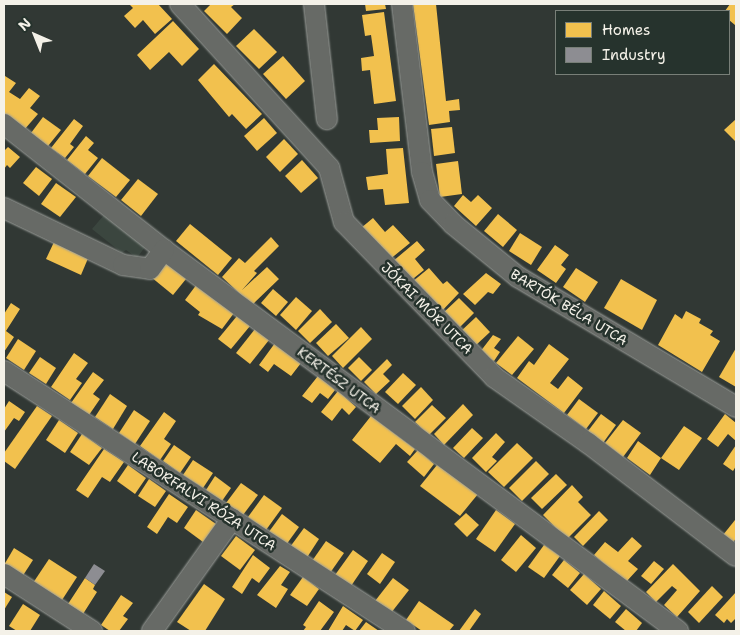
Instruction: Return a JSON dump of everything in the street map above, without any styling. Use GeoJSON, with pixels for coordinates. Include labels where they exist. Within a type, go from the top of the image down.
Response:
{"type":"FeatureCollection","features":[{"type":"Feature","properties":{"kind":"street","name":"JÓKAI MÓR UTCA"},"geometry":{"type":"LineString","coordinates":[[180,4],[329,168],[344,222],[481,363],[736,556]]}},
{"type":"Feature","properties":{"kind":"street"},"geometry":{"type":"LineString","coordinates":[[314,4],[327,119]]}},
{"type":"Feature","properties":{"kind":"street","name":"BARTÓK BÉLA UTCA"},"geometry":{"type":"LineString","coordinates":[[402,4],[422,172],[430,200],[453,224],[518,277],[736,407]]}},
{"type":"Feature","properties":{"kind":"street","name":"KERTÉSZ UTCA"},"geometry":{"type":"LineString","coordinates":[[4,124],[164,250],[678,631]]}},
{"type":"Feature","properties":{"kind":"street"},"geometry":{"type":"LineString","coordinates":[[4,208],[123,265],[150,269],[164,250]]}},
{"type":"Feature","properties":{"kind":"street","name":"LABORFALVI RÓZA UTCA"},"geometry":{"type":"LineString","coordinates":[[4,371],[404,631]]}},
{"type":"Feature","properties":{"kind":"street"},"geometry":{"type":"LineString","coordinates":[[152,631],[232,519]]}},
{"type":"Feature","properties":{"kind":"street"},"geometry":{"type":"LineString","coordinates":[[4,574],[92,631]]}},
{"type":"Feature","properties":{"kind":"shaded area"},"geometry":{"type":"Polygon","coordinates":[[[104,215],[145,247],[137,258],[126,250],[122,253],[92,229],[104,215]]]}},
{"type":"Feature","properties":{"kind":"building: Homes"},"geometry":{"type":"Polygon","coordinates":[[[129,4],[158,4],[172,19],[155,34],[143,20],[135,28],[124,16],[133,8],[129,4]]]}},
{"type":"Feature","properties":{"kind":"building: Homes"},"geometry":{"type":"Polygon","coordinates":[[[211,4],[235,4],[231,7],[242,18],[227,34],[204,11],[211,4]]]}},
{"type":"Feature","properties":{"kind":"building: Homes"},"geometry":{"type":"Polygon","coordinates":[[[365,4],[385,4],[386,9],[366,11],[365,4]]]}},
{"type":"Feature","properties":{"kind":"building: Homes"},"geometry":{"type":"Polygon","coordinates":[[[413,4],[436,4],[446,101],[459,99],[460,110],[449,111],[450,122],[429,125],[413,4]]]}},
{"type":"Feature","properties":{"kind":"building: Homes"},"geometry":{"type":"Polygon","coordinates":[[[730,4],[736,4],[735,25],[730,21],[730,10],[726,10],[730,4]]]}},
{"type":"Feature","properties":{"kind":"building: Homes"},"geometry":{"type":"Polygon","coordinates":[[[384,12],[396,101],[374,104],[370,70],[362,71],[361,58],[374,56],[371,35],[365,36],[362,15],[384,12]]]}},
{"type":"Feature","properties":{"kind":"building: Homes"},"geometry":{"type":"Polygon","coordinates":[[[173,21],[199,49],[182,66],[169,52],[150,70],[137,55],[173,21]]]}},
{"type":"Feature","properties":{"kind":"building: Homes"},"geometry":{"type":"Polygon","coordinates":[[[254,29],[277,52],[259,69],[236,46],[254,29]]]}},
{"type":"Feature","properties":{"kind":"building: Homes"},"geometry":{"type":"Polygon","coordinates":[[[283,56],[305,81],[286,99],[263,74],[283,56]]]}},
{"type":"Feature","properties":{"kind":"building: Homes"},"geometry":{"type":"Polygon","coordinates":[[[214,64],[262,114],[246,129],[232,114],[229,117],[198,80],[214,64]]]}},
{"type":"Feature","properties":{"kind":"building: Homes"},"geometry":{"type":"Polygon","coordinates":[[[5,76],[16,83],[9,92],[20,99],[29,88],[40,96],[30,108],[38,114],[24,130],[4,114],[5,76]]]}},
{"type":"Feature","properties":{"kind":"building: Homes"},"geometry":{"type":"Polygon","coordinates":[[[43,117],[61,130],[48,146],[31,133],[43,117]]]}},
{"type":"Feature","properties":{"kind":"building: Homes"},"geometry":{"type":"Polygon","coordinates":[[[399,117],[400,141],[370,143],[369,130],[378,130],[377,118],[399,117]]]}},
{"type":"Feature","properties":{"kind":"building: Homes"},"geometry":{"type":"Polygon","coordinates":[[[264,118],[277,133],[257,151],[244,136],[264,118]]]}},
{"type":"Feature","properties":{"kind":"building: Homes"},"geometry":{"type":"Polygon","coordinates":[[[74,119],[83,126],[70,144],[74,147],[65,158],[51,148],[74,119]]]}},
{"type":"Feature","properties":{"kind":"building: Homes"},"geometry":{"type":"Polygon","coordinates":[[[736,119],[736,142],[724,130],[736,119]]]}},
{"type":"Feature","properties":{"kind":"building: Homes"},"geometry":{"type":"Polygon","coordinates":[[[452,127],[455,153],[434,156],[431,129],[452,127]]]}},
{"type":"Feature","properties":{"kind":"building: Homes"},"geometry":{"type":"Polygon","coordinates":[[[86,136],[94,143],[88,150],[98,158],[85,174],[67,160],[86,136]]]}},
{"type":"Feature","properties":{"kind":"building: Homes"},"geometry":{"type":"Polygon","coordinates":[[[284,139],[298,154],[280,172],[266,157],[284,139]]]}},
{"type":"Feature","properties":{"kind":"building: Homes"},"geometry":{"type":"Polygon","coordinates":[[[8,147],[20,157],[10,168],[7,165],[4,169],[4,151],[8,147]]]}},
{"type":"Feature","properties":{"kind":"building: Homes"},"geometry":{"type":"Polygon","coordinates":[[[403,148],[409,203],[385,205],[383,189],[368,190],[366,177],[388,174],[386,149],[403,148]]]}},
{"type":"Feature","properties":{"kind":"building: Homes"},"geometry":{"type":"Polygon","coordinates":[[[102,158],[130,180],[116,197],[88,176],[102,158]]]}},
{"type":"Feature","properties":{"kind":"building: Homes"},"geometry":{"type":"Polygon","coordinates":[[[302,160],[318,178],[301,193],[285,176],[302,160]]]}},
{"type":"Feature","properties":{"kind":"building: Homes"},"geometry":{"type":"Polygon","coordinates":[[[458,161],[462,194],[440,197],[436,164],[458,161]]]}},
{"type":"Feature","properties":{"kind":"building: Homes"},"geometry":{"type":"Polygon","coordinates":[[[36,167],[52,179],[39,196],[23,183],[36,167]]]}},
{"type":"Feature","properties":{"kind":"building: Homes"},"geometry":{"type":"Polygon","coordinates":[[[138,179],[158,194],[141,216],[121,200],[138,179]]]}},
{"type":"Feature","properties":{"kind":"building: Homes"},"geometry":{"type":"Polygon","coordinates":[[[56,183],[76,197],[60,217],[41,204],[56,183]]]}},
{"type":"Feature","properties":{"kind":"building: Homes"},"geometry":{"type":"Polygon","coordinates":[[[463,195],[471,202],[478,195],[492,208],[476,226],[454,206],[463,195]]]}},
{"type":"Feature","properties":{"kind":"building: Homes"},"geometry":{"type":"Polygon","coordinates":[[[498,214],[517,230],[503,247],[484,231],[498,214]]]}},
{"type":"Feature","properties":{"kind":"building: Homes"},"geometry":{"type":"Polygon","coordinates":[[[373,218],[385,232],[393,225],[410,243],[389,260],[361,228],[373,218]]]}},
{"type":"Feature","properties":{"kind":"building: Homes"},"geometry":{"type":"Polygon","coordinates":[[[190,224],[232,258],[218,275],[176,241],[190,224]]]}},
{"type":"Feature","properties":{"kind":"building: Homes"},"geometry":{"type":"Polygon","coordinates":[[[520,233],[542,247],[531,265],[509,251],[520,233]]]}},
{"type":"Feature","properties":{"kind":"building: Homes"},"geometry":{"type":"Polygon","coordinates":[[[271,237],[279,246],[254,271],[257,273],[242,290],[267,267],[279,279],[252,305],[222,277],[239,258],[245,263],[271,237]]]}},
{"type":"Feature","properties":{"kind":"building: Homes"},"geometry":{"type":"Polygon","coordinates":[[[55,240],[89,256],[81,275],[46,259],[55,240]]]}},
{"type":"Feature","properties":{"kind":"building: Homes"},"geometry":{"type":"Polygon","coordinates":[[[417,241],[425,250],[415,259],[424,270],[409,282],[392,262],[417,241]]]}},
{"type":"Feature","properties":{"kind":"building: Homes"},"geometry":{"type":"Polygon","coordinates":[[[555,245],[569,255],[561,265],[566,269],[556,283],[537,270],[555,245]]]}},
{"type":"Feature","properties":{"kind":"building: Homes"},"geometry":{"type":"Polygon","coordinates":[[[163,261],[186,279],[173,295],[151,277],[163,261]]]}},
{"type":"Feature","properties":{"kind":"building: Homes"},"geometry":{"type":"Polygon","coordinates":[[[429,268],[443,284],[447,281],[459,293],[440,313],[412,282],[429,268]]]}},
{"type":"Feature","properties":{"kind":"building: Homes"},"geometry":{"type":"Polygon","coordinates":[[[576,268],[598,282],[585,302],[563,287],[576,268]]]}},
{"type":"Feature","properties":{"kind":"building: Homes"},"geometry":{"type":"Polygon","coordinates":[[[486,273],[501,284],[493,294],[488,292],[475,305],[463,294],[486,273]]]}},
{"type":"Feature","properties":{"kind":"building: Homes"},"geometry":{"type":"Polygon","coordinates":[[[621,279],[657,300],[642,330],[604,308],[621,279]]]}},
{"type":"Feature","properties":{"kind":"building: Homes"},"geometry":{"type":"Polygon","coordinates":[[[197,284],[234,313],[222,329],[198,315],[200,312],[185,300],[197,284]]]}},
{"type":"Feature","properties":{"kind":"building: Homes"},"geometry":{"type":"Polygon","coordinates":[[[273,289],[288,302],[276,316],[261,303],[273,289]]]}},
{"type":"Feature","properties":{"kind":"building: Homes"},"geometry":{"type":"Polygon","coordinates":[[[296,297],[312,311],[296,330],[280,315],[296,297]]]}},
{"type":"Feature","properties":{"kind":"building: Homes"},"geometry":{"type":"Polygon","coordinates":[[[459,298],[474,313],[457,330],[442,314],[459,298]]]}},
{"type":"Feature","properties":{"kind":"building: Homes"},"geometry":{"type":"Polygon","coordinates":[[[11,303],[20,309],[6,331],[14,337],[4,352],[4,314],[11,303]]]}},
{"type":"Feature","properties":{"kind":"building: Homes"},"geometry":{"type":"Polygon","coordinates":[[[320,309],[332,322],[310,343],[298,331],[320,309]]]}},
{"type":"Feature","properties":{"kind":"building: Homes"},"geometry":{"type":"Polygon","coordinates":[[[686,311],[701,319],[699,323],[713,331],[710,335],[720,341],[702,372],[658,345],[675,314],[682,319],[686,311]]]}},
{"type":"Feature","properties":{"kind":"building: Homes"},"geometry":{"type":"Polygon","coordinates":[[[237,316],[250,326],[231,349],[218,339],[237,316]]]}},
{"type":"Feature","properties":{"kind":"building: Homes"},"geometry":{"type":"Polygon","coordinates":[[[476,317],[490,332],[474,347],[459,333],[476,317]]]}},
{"type":"Feature","properties":{"kind":"building: Homes"},"geometry":{"type":"Polygon","coordinates":[[[336,324],[349,338],[328,356],[316,343],[336,324]]]}},
{"type":"Feature","properties":{"kind":"building: Homes"},"geometry":{"type":"Polygon","coordinates":[[[361,327],[372,339],[343,368],[332,356],[361,327]]]}},
{"type":"Feature","properties":{"kind":"building: Homes"},"geometry":{"type":"Polygon","coordinates":[[[255,329],[269,340],[250,364],[236,353],[255,329]]]}},
{"type":"Feature","properties":{"kind":"building: Homes"},"geometry":{"type":"Polygon","coordinates":[[[493,335],[501,339],[494,348],[500,352],[494,361],[480,352],[493,335]]]}},
{"type":"Feature","properties":{"kind":"building: Homes"},"geometry":{"type":"Polygon","coordinates":[[[518,336],[534,349],[512,375],[496,363],[518,336]]]}},
{"type":"Feature","properties":{"kind":"building: Homes"},"geometry":{"type":"Polygon","coordinates":[[[18,339],[36,351],[24,370],[6,358],[18,339]]]}},
{"type":"Feature","properties":{"kind":"building: Homes"},"geometry":{"type":"Polygon","coordinates":[[[275,343],[301,363],[291,376],[274,364],[268,372],[259,365],[275,343]]]}},
{"type":"Feature","properties":{"kind":"building: Homes"},"geometry":{"type":"Polygon","coordinates":[[[549,344],[569,359],[550,383],[558,389],[568,376],[583,388],[564,413],[517,378],[529,361],[534,365],[549,344]]]}},
{"type":"Feature","properties":{"kind":"building: Homes"},"geometry":{"type":"Polygon","coordinates":[[[736,348],[736,387],[719,377],[736,348]]]}},
{"type":"Feature","properties":{"kind":"building: Homes"},"geometry":{"type":"Polygon","coordinates":[[[74,353],[88,363],[76,379],[82,383],[70,400],[51,387],[74,353]]]}},
{"type":"Feature","properties":{"kind":"building: Homes"},"geometry":{"type":"Polygon","coordinates":[[[40,357],[56,368],[46,384],[29,373],[40,357]]]}},
{"type":"Feature","properties":{"kind":"building: Homes"},"geometry":{"type":"Polygon","coordinates":[[[359,357],[372,370],[361,381],[348,368],[359,357]]]}},
{"type":"Feature","properties":{"kind":"building: Homes"},"geometry":{"type":"Polygon","coordinates":[[[387,359],[392,365],[383,374],[390,381],[376,394],[364,382],[387,359]]]}},
{"type":"Feature","properties":{"kind":"building: Homes"},"geometry":{"type":"Polygon","coordinates":[[[93,372],[104,380],[93,394],[100,399],[89,415],[71,403],[93,372]]]}},
{"type":"Feature","properties":{"kind":"building: Homes"},"geometry":{"type":"Polygon","coordinates":[[[403,373],[416,385],[398,404],[385,392],[403,373]]]}},
{"type":"Feature","properties":{"kind":"building: Homes"},"geometry":{"type":"Polygon","coordinates":[[[318,376],[335,390],[328,399],[320,393],[312,403],[302,396],[318,376]]]}},
{"type":"Feature","properties":{"kind":"building: Homes"},"geometry":{"type":"Polygon","coordinates":[[[421,387],[433,400],[415,419],[402,406],[421,387]]]}},
{"type":"Feature","properties":{"kind":"building: Homes"},"geometry":{"type":"Polygon","coordinates":[[[338,391],[356,407],[349,415],[342,408],[332,421],[321,412],[338,391]]]}},
{"type":"Feature","properties":{"kind":"building: Homes"},"geometry":{"type":"Polygon","coordinates":[[[110,394],[127,406],[113,429],[95,417],[110,394]]]}},
{"type":"Feature","properties":{"kind":"building: Homes"},"geometry":{"type":"Polygon","coordinates":[[[579,399],[598,413],[586,429],[567,415],[579,399]]]}},
{"type":"Feature","properties":{"kind":"building: Homes"},"geometry":{"type":"Polygon","coordinates":[[[9,401],[25,412],[19,421],[14,418],[4,432],[4,409],[9,401]]]}},
{"type":"Feature","properties":{"kind":"building: Homes"},"geometry":{"type":"Polygon","coordinates":[[[463,404],[473,415],[444,445],[434,434],[463,404]]]}},
{"type":"Feature","properties":{"kind":"building: Homes"},"geometry":{"type":"Polygon","coordinates":[[[432,405],[446,418],[429,435],[415,422],[432,405]]]}},
{"type":"Feature","properties":{"kind":"building: Homes"},"geometry":{"type":"Polygon","coordinates":[[[37,406],[52,416],[15,469],[4,461],[4,453],[37,406]]]}},
{"type":"Feature","properties":{"kind":"building: Homes"},"geometry":{"type":"Polygon","coordinates":[[[134,410],[150,421],[135,444],[119,433],[134,410]]]}},
{"type":"Feature","properties":{"kind":"building: Homes"},"geometry":{"type":"Polygon","coordinates":[[[164,412],[176,421],[164,439],[171,444],[160,460],[140,446],[164,412]]]}},
{"type":"Feature","properties":{"kind":"building: Homes"},"geometry":{"type":"Polygon","coordinates":[[[601,414],[616,425],[603,443],[588,431],[601,414]]]}},
{"type":"Feature","properties":{"kind":"building: Homes"},"geometry":{"type":"Polygon","coordinates":[[[725,414],[736,423],[736,441],[728,434],[718,447],[707,439],[725,414]]]}},
{"type":"Feature","properties":{"kind":"building: Homes"},"geometry":{"type":"Polygon","coordinates":[[[371,416],[415,449],[410,456],[396,444],[380,463],[352,440],[371,416]]]}},
{"type":"Feature","properties":{"kind":"building: Homes"},"geometry":{"type":"Polygon","coordinates":[[[59,420],[78,433],[65,453],[46,440],[59,420]]]}},
{"type":"Feature","properties":{"kind":"building: Homes"},"geometry":{"type":"Polygon","coordinates":[[[623,420],[641,433],[623,457],[605,443],[623,420]]]}},
{"type":"Feature","properties":{"kind":"building: Homes"},"geometry":{"type":"Polygon","coordinates":[[[684,426],[702,438],[679,470],[661,458],[684,426]]]}},
{"type":"Feature","properties":{"kind":"building: Homes"},"geometry":{"type":"Polygon","coordinates":[[[472,428],[483,438],[464,458],[453,448],[472,428]]]}},
{"type":"Feature","properties":{"kind":"building: Homes"},"geometry":{"type":"Polygon","coordinates":[[[496,433],[505,442],[492,457],[497,461],[486,472],[472,458],[496,433]]]}},
{"type":"Feature","properties":{"kind":"building: Homes"},"geometry":{"type":"Polygon","coordinates":[[[82,434],[102,448],[89,465],[70,452],[82,434]]]}},
{"type":"Feature","properties":{"kind":"building: Homes"},"geometry":{"type":"Polygon","coordinates":[[[638,441],[661,458],[650,475],[627,458],[638,441]]]}},
{"type":"Feature","properties":{"kind":"building: Homes"},"geometry":{"type":"Polygon","coordinates":[[[517,443],[533,458],[504,487],[488,472],[517,443]]]}},
{"type":"Feature","properties":{"kind":"building: Homes"},"geometry":{"type":"Polygon","coordinates":[[[174,445],[191,457],[180,473],[163,461],[174,445]]]}},
{"type":"Feature","properties":{"kind":"building: Homes"},"geometry":{"type":"Polygon","coordinates":[[[736,445],[736,466],[733,471],[723,464],[736,445]]]}},
{"type":"Feature","properties":{"kind":"building: Homes"},"geometry":{"type":"Polygon","coordinates":[[[104,449],[124,462],[110,482],[102,477],[88,498],[76,490],[104,449]]]}},
{"type":"Feature","properties":{"kind":"building: Homes"},"geometry":{"type":"Polygon","coordinates":[[[418,450],[434,464],[424,477],[407,462],[418,450]]]}},
{"type":"Feature","properties":{"kind":"building: Homes"},"geometry":{"type":"Polygon","coordinates":[[[193,460],[213,473],[203,488],[183,475],[193,460]]]}},
{"type":"Feature","properties":{"kind":"building: Homes"},"geometry":{"type":"Polygon","coordinates":[[[536,461],[549,474],[522,501],[509,488],[536,461]]]}},
{"type":"Feature","properties":{"kind":"building: Homes"},"geometry":{"type":"Polygon","coordinates":[[[128,465],[146,478],[135,494],[117,481],[128,465]]]}},
{"type":"Feature","properties":{"kind":"building: Homes"},"geometry":{"type":"Polygon","coordinates":[[[437,465],[478,494],[460,516],[420,486],[437,465]]]}},
{"type":"Feature","properties":{"kind":"building: Homes"},"geometry":{"type":"Polygon","coordinates":[[[556,474],[567,485],[542,509],[531,498],[556,474]]]}},
{"type":"Feature","properties":{"kind":"building: Homes"},"geometry":{"type":"Polygon","coordinates":[[[215,476],[231,488],[222,501],[206,490],[215,476]]]}},
{"type":"Feature","properties":{"kind":"building: Homes"},"geometry":{"type":"Polygon","coordinates":[[[149,479],[166,491],[155,507],[138,496],[149,479]]]}},
{"type":"Feature","properties":{"kind":"building: Homes"},"geometry":{"type":"Polygon","coordinates":[[[241,483],[258,495],[243,515],[226,503],[241,483]]]}},
{"type":"Feature","properties":{"kind":"building: Homes"},"geometry":{"type":"Polygon","coordinates":[[[572,485],[583,497],[578,502],[591,515],[567,539],[543,515],[572,485]]]}},
{"type":"Feature","properties":{"kind":"building: Homes"},"geometry":{"type":"Polygon","coordinates":[[[169,494],[188,507],[177,523],[168,517],[157,534],[147,527],[169,494]]]}},
{"type":"Feature","properties":{"kind":"building: Homes"},"geometry":{"type":"Polygon","coordinates":[[[264,495],[282,508],[266,530],[248,517],[264,495]]]}},
{"type":"Feature","properties":{"kind":"building: Homes"},"geometry":{"type":"Polygon","coordinates":[[[196,510],[216,524],[203,542],[184,528],[196,510]]]}},
{"type":"Feature","properties":{"kind":"building: Homes"},"geometry":{"type":"Polygon","coordinates":[[[496,510],[515,524],[495,552],[476,539],[496,510]]]}},
{"type":"Feature","properties":{"kind":"building: Homes"},"geometry":{"type":"Polygon","coordinates":[[[599,511],[608,520],[583,546],[574,537],[599,511]]]}},
{"type":"Feature","properties":{"kind":"building: Homes"},"geometry":{"type":"Polygon","coordinates":[[[466,513],[479,525],[467,537],[454,524],[466,513]]]}},
{"type":"Feature","properties":{"kind":"building: Homes"},"geometry":{"type":"Polygon","coordinates":[[[282,514],[299,527],[286,545],[268,533],[282,514]]]}},
{"type":"Feature","properties":{"kind":"building: Homes"},"geometry":{"type":"Polygon","coordinates":[[[735,520],[736,538],[733,543],[723,535],[735,520]]]}},
{"type":"Feature","properties":{"kind":"building: Homes"},"geometry":{"type":"Polygon","coordinates":[[[304,528],[319,539],[306,559],[290,547],[304,528]]]}},
{"type":"Feature","properties":{"kind":"building: Homes"},"geometry":{"type":"Polygon","coordinates":[[[521,535],[536,548],[516,572],[501,560],[521,535]]]}},
{"type":"Feature","properties":{"kind":"building: Homes"},"geometry":{"type":"Polygon","coordinates":[[[236,536],[255,550],[240,570],[221,556],[236,536]]]}},
{"type":"Feature","properties":{"kind":"building: Homes"},"geometry":{"type":"Polygon","coordinates":[[[632,537],[642,546],[628,561],[638,569],[626,582],[594,555],[605,542],[618,552],[632,537]]]}},
{"type":"Feature","properties":{"kind":"building: Homes"},"geometry":{"type":"Polygon","coordinates":[[[326,541],[344,553],[330,573],[312,561],[326,541]]]}},
{"type":"Feature","properties":{"kind":"building: Homes"},"geometry":{"type":"Polygon","coordinates":[[[544,545],[560,556],[544,578],[528,567],[544,545]]]}},
{"type":"Feature","properties":{"kind":"building: Homes"},"geometry":{"type":"Polygon","coordinates":[[[14,548],[33,560],[22,577],[4,565],[14,548]]]}},
{"type":"Feature","properties":{"kind":"building: Homes"},"geometry":{"type":"Polygon","coordinates":[[[353,550],[368,561],[351,586],[335,575],[353,550]]]}},
{"type":"Feature","properties":{"kind":"building: Homes"},"geometry":{"type":"Polygon","coordinates":[[[382,553],[395,562],[380,584],[367,574],[382,553]]]}},
{"type":"Feature","properties":{"kind":"building: Homes"},"geometry":{"type":"Polygon","coordinates":[[[253,555],[270,568],[259,583],[252,578],[242,594],[232,587],[253,555]]]}},
{"type":"Feature","properties":{"kind":"building: Homes"},"geometry":{"type":"Polygon","coordinates":[[[49,559],[77,577],[62,600],[33,583],[49,559]]]}},
{"type":"Feature","properties":{"kind":"building: Homes"},"geometry":{"type":"Polygon","coordinates":[[[564,560],[580,573],[568,588],[552,575],[564,560]]]}},
{"type":"Feature","properties":{"kind":"building: Homes"},"geometry":{"type":"Polygon","coordinates":[[[654,561],[664,569],[651,584],[641,576],[654,561]]]}},
{"type":"Feature","properties":{"kind":"building: Homes"},"geometry":{"type":"Polygon","coordinates":[[[673,564],[700,591],[677,617],[664,605],[677,590],[672,586],[656,602],[646,592],[673,564]]]}},
{"type":"Feature","properties":{"kind":"building: Homes"},"geometry":{"type":"Polygon","coordinates":[[[280,566],[290,572],[281,585],[288,589],[276,608],[257,595],[280,566]]]}},
{"type":"Feature","properties":{"kind":"building: Homes"},"geometry":{"type":"Polygon","coordinates":[[[584,574],[601,589],[587,605],[570,590],[584,574]]]}},
{"type":"Feature","properties":{"kind":"building: Homes"},"geometry":{"type":"Polygon","coordinates":[[[303,577],[319,589],[307,606],[290,595],[303,577]]]}},
{"type":"Feature","properties":{"kind":"building: Homes"},"geometry":{"type":"Polygon","coordinates":[[[85,578],[95,585],[93,589],[97,592],[83,614],[68,604],[85,578]]]}},
{"type":"Feature","properties":{"kind":"building: Homes"},"geometry":{"type":"Polygon","coordinates":[[[393,578],[409,590],[391,613],[375,601],[393,578]]]}},
{"type":"Feature","properties":{"kind":"building: Homes"},"geometry":{"type":"Polygon","coordinates":[[[204,584],[225,599],[205,631],[191,631],[177,622],[204,584]]]}},
{"type":"Feature","properties":{"kind":"building: Homes"},"geometry":{"type":"Polygon","coordinates":[[[712,586],[723,597],[699,623],[688,612],[712,586]]]}},
{"type":"Feature","properties":{"kind":"building: Homes"},"geometry":{"type":"Polygon","coordinates":[[[604,591],[621,606],[610,619],[593,605],[604,591]]]}},
{"type":"Feature","properties":{"kind":"building: Homes"},"geometry":{"type":"Polygon","coordinates":[[[4,592],[12,597],[4,610],[4,592]]]}},
{"type":"Feature","properties":{"kind":"building: Homes"},"geometry":{"type":"Polygon","coordinates":[[[736,592],[736,618],[731,623],[727,619],[724,623],[715,615],[736,592]]]}},
{"type":"Feature","properties":{"kind":"building: Homes"},"geometry":{"type":"Polygon","coordinates":[[[121,595],[133,603],[123,616],[128,619],[119,631],[110,631],[101,625],[121,595]]]}},
{"type":"Feature","properties":{"kind":"building: Homes"},"geometry":{"type":"Polygon","coordinates":[[[319,601],[334,612],[320,631],[303,631],[306,627],[303,625],[319,601]]]}},
{"type":"Feature","properties":{"kind":"building: Homes"},"geometry":{"type":"Polygon","coordinates":[[[419,601],[454,625],[449,631],[422,631],[406,620],[419,601]]]}},
{"type":"Feature","properties":{"kind":"building: Homes"},"geometry":{"type":"Polygon","coordinates":[[[23,604],[40,615],[30,631],[17,631],[9,626],[23,604]]]}},
{"type":"Feature","properties":{"kind":"building: Homes"},"geometry":{"type":"Polygon","coordinates":[[[343,606],[363,620],[355,631],[346,625],[342,631],[328,631],[343,606]]]}},
{"type":"Feature","properties":{"kind":"building: Homes"},"geometry":{"type":"Polygon","coordinates":[[[475,609],[481,614],[469,631],[459,631],[475,609]]]}},
{"type":"Feature","properties":{"kind":"building: Homes"},"geometry":{"type":"Polygon","coordinates":[[[626,609],[642,623],[636,631],[626,631],[615,622],[626,609]]]}},
{"type":"Feature","properties":{"kind":"building: Homes"},"geometry":{"type":"Polygon","coordinates":[[[366,622],[379,631],[359,631],[366,622]]]}},
{"type":"Feature","properties":{"kind":"building: Industry"},"geometry":{"type":"Polygon","coordinates":[[[94,564],[105,571],[95,585],[85,578],[94,564]]]}}]}
